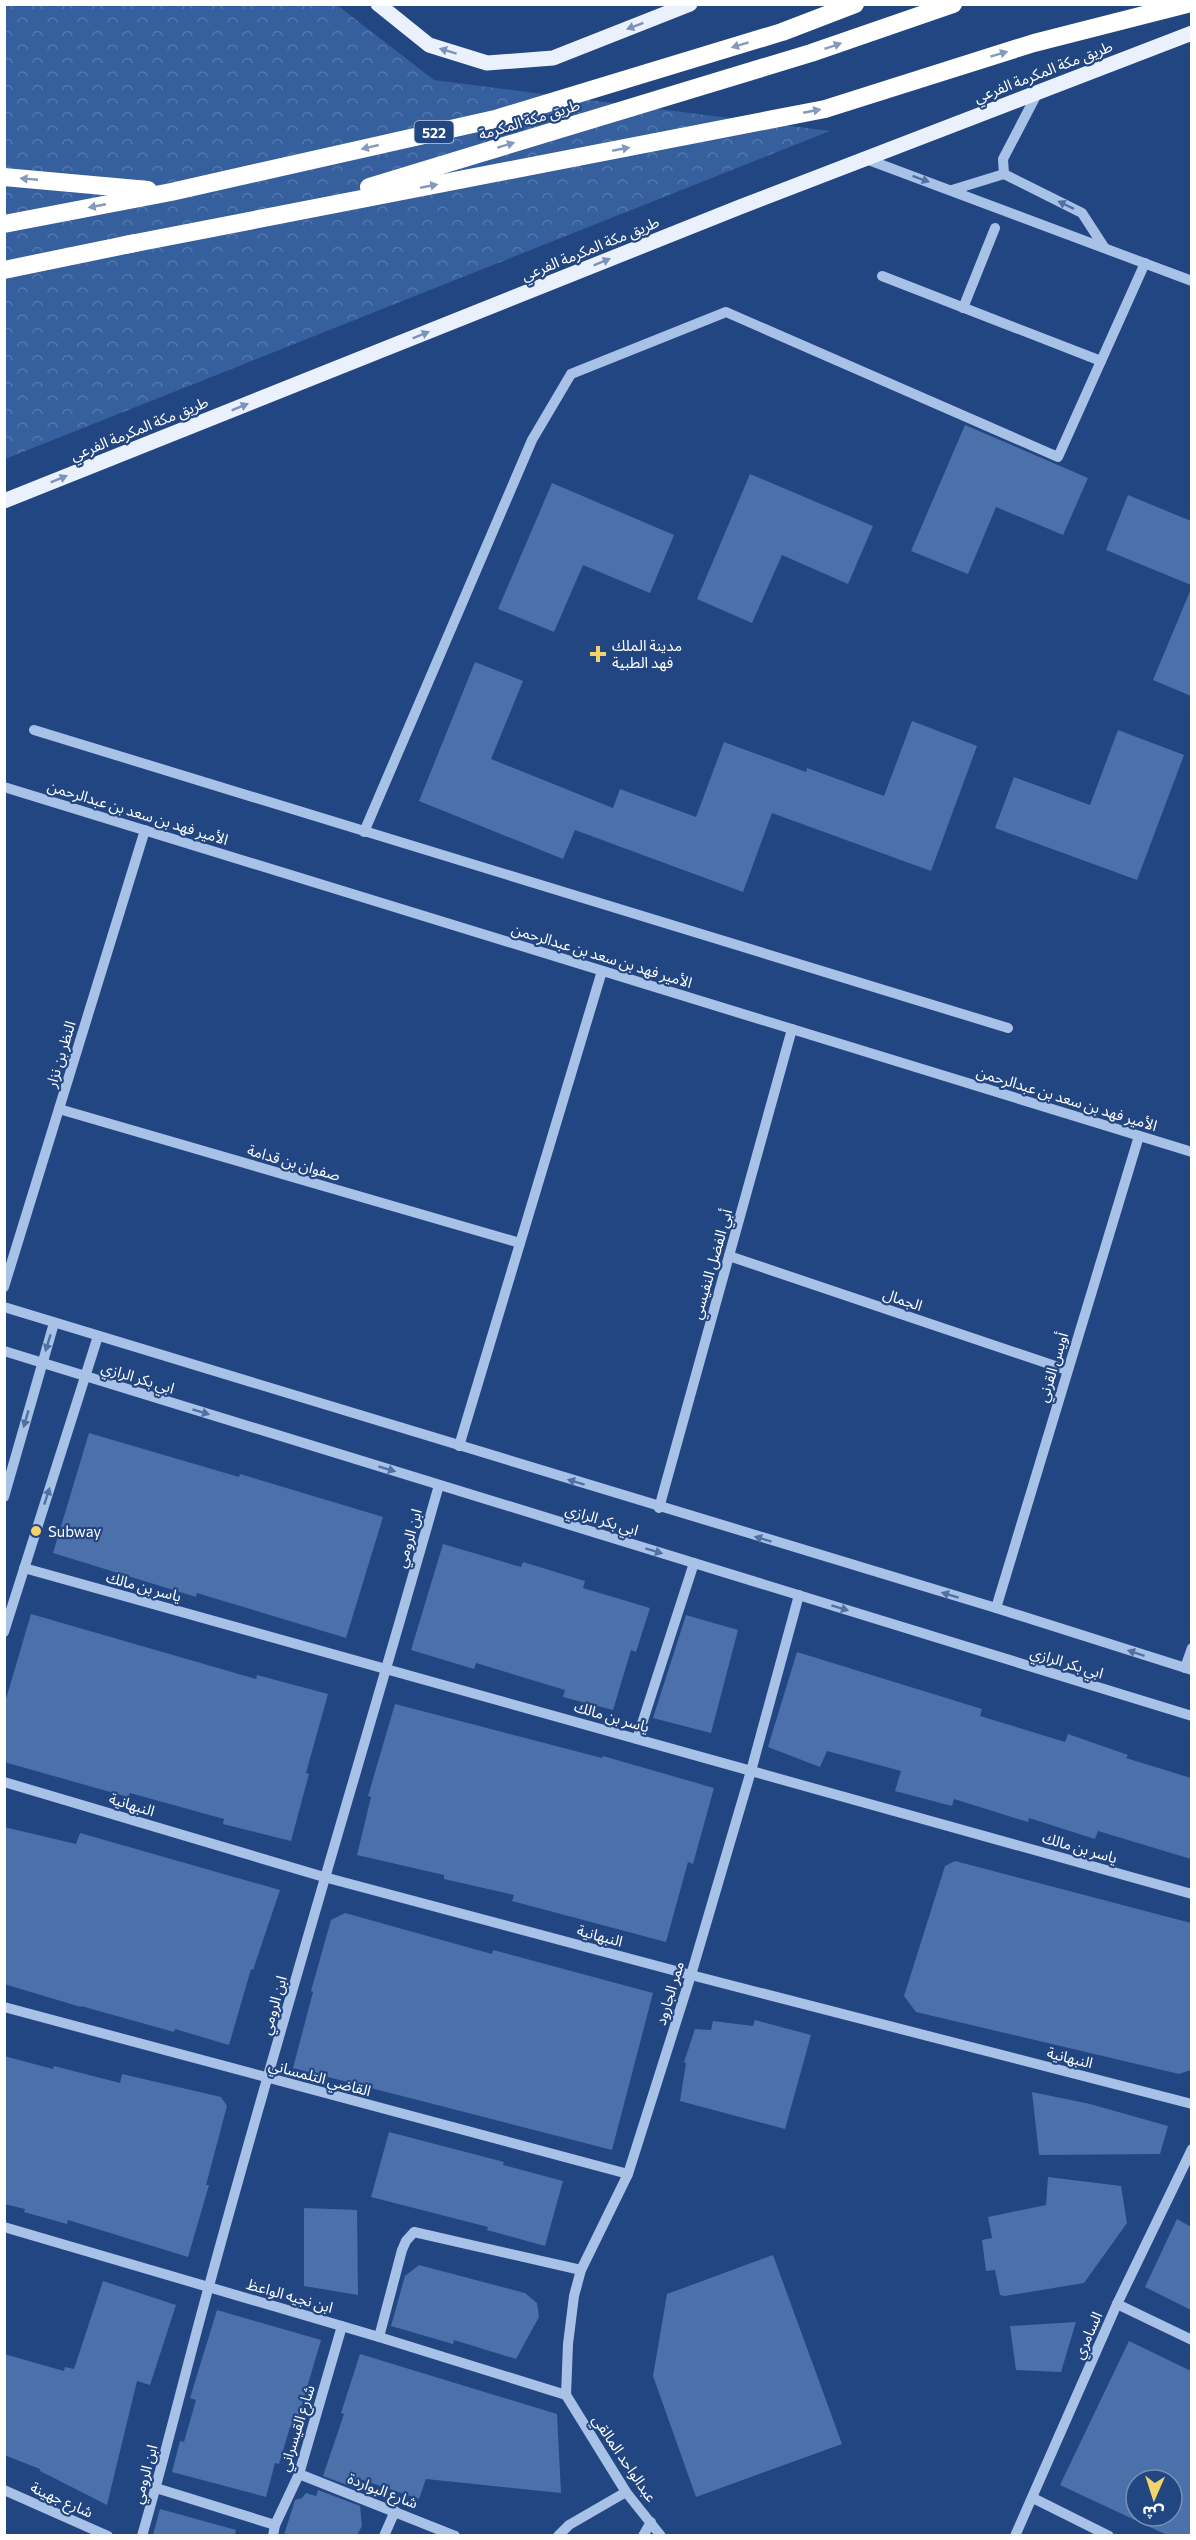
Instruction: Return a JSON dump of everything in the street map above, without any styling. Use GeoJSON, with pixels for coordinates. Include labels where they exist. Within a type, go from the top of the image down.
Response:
{"type":"FeatureCollection","features":[{"type":"Feature","properties":{"kind":"highway"},"geometry":{"type":"LineString","coordinates":[[782,32],[837,4]]}},
{"type":"Feature","properties":{"kind":"highway","name":"طريق مكة المكرمة"},"geometry":{"type":"LineString","coordinates":[[4,224],[171,192],[495,119],[782,32],[855,4]]}},
{"type":"Feature","properties":{"kind":"highway","name":"طريق مكة المكرمة"},"geometry":{"type":"LineString","coordinates":[[4,270],[315,204],[810,53],[953,4]]}},
{"type":"Feature","properties":{"kind":"highway"},"geometry":{"type":"LineString","coordinates":[[125,245],[825,109],[1034,43],[1187,4]]}},
{"type":"Feature","properties":{"kind":"highway"},"geometry":{"type":"LineString","coordinates":[[4,177],[171,192]]}},
{"type":"Feature","properties":{"kind":"main road"},"geometry":{"type":"LineString","coordinates":[[378,4],[429,45],[487,63],[553,58],[690,4]]}},
{"type":"Feature","properties":{"kind":"main road","name":"طريق مكة المكرمة الفرعي"},"geometry":{"type":"LineString","coordinates":[[4,501],[866,159],[1191,33]]}},
{"type":"Feature","properties":{"kind":"street"},"geometry":{"type":"LineString","coordinates":[[1004,174],[1003,159],[1038,92]]}},
{"type":"Feature","properties":{"kind":"street"},"geometry":{"type":"LineString","coordinates":[[866,159],[1191,281]]}},
{"type":"Feature","properties":{"kind":"street"},"geometry":{"type":"LineString","coordinates":[[951,190],[1004,174],[1082,213],[1104,247]]}},
{"type":"Feature","properties":{"kind":"street"},"geometry":{"type":"LineString","coordinates":[[963,308],[995,228]]}},
{"type":"Feature","properties":{"kind":"street"},"geometry":{"type":"LineString","coordinates":[[364,832],[532,440],[571,374],[726,312],[1058,457],[1145,263]]}},
{"type":"Feature","properties":{"kind":"street"},"geometry":{"type":"LineString","coordinates":[[882,276],[1101,361]]}},
{"type":"Feature","properties":{"kind":"street"},"geometry":{"type":"LineString","coordinates":[[34,730],[1008,1028]]}},
{"type":"Feature","properties":{"kind":"street","name":"الأمير فهد بن سعد بن عبدالرحمن"},"geometry":{"type":"LineString","coordinates":[[4,787],[1191,1152]]}},
{"type":"Feature","properties":{"kind":"street","name":"النظر بن نزار"},"geometry":{"type":"LineString","coordinates":[[4,1287],[145,830]]}},
{"type":"Feature","properties":{"kind":"street"},"geometry":{"type":"LineString","coordinates":[[459,1446],[602,970]]}},
{"type":"Feature","properties":{"kind":"street","name":"أبي الفضل النفيسي"},"geometry":{"type":"LineString","coordinates":[[658,1508],[792,1029]]}},
{"type":"Feature","properties":{"kind":"street","name":"صفوان بن قدامة"},"geometry":{"type":"LineString","coordinates":[[59,1109],[520,1243]]}},
{"type":"Feature","properties":{"kind":"street","name":"أويس القرني"},"geometry":{"type":"LineString","coordinates":[[996,1608],[1139,1136]]}},
{"type":"Feature","properties":{"kind":"street","name":"الجمال"},"geometry":{"type":"LineString","coordinates":[[729,1256],[1067,1370]]}},
{"type":"Feature","properties":{"kind":"street","name":"ابي بكر الرازي"},"geometry":{"type":"LineString","coordinates":[[4,1307],[658,1508],[996,1608],[1188,1669]]}},
{"type":"Feature","properties":{"kind":"street"},"geometry":{"type":"LineString","coordinates":[[4,1497],[54,1323]]}},
{"type":"Feature","properties":{"kind":"street"},"geometry":{"type":"LineString","coordinates":[[4,1632],[98,1336]]}},
{"type":"Feature","properties":{"kind":"street","name":"ابي بكر الرازي"},"geometry":{"type":"LineString","coordinates":[[4,1351],[1191,1716]]}},
{"type":"Feature","properties":{"kind":"street","name":"ابن الرومي"},"geometry":{"type":"LineString","coordinates":[[142,2535],[208,2287],[324,1877],[439,1485]]}},
{"type":"Feature","properties":{"kind":"street"},"geometry":{"type":"LineString","coordinates":[[637,1738],[694,1563]]}},
{"type":"Feature","properties":{"kind":"street","name":"ياسر بن مالك"},"geometry":{"type":"LineString","coordinates":[[24,1568],[1191,1894]]}},
{"type":"Feature","properties":{"kind":"street","name":"ممر الجارود"},"geometry":{"type":"LineString","coordinates":[[566,2395],[569,2334],[574,2296],[581,2270],[628,2174],[751,1771],[799,1595]]}},
{"type":"Feature","properties":{"kind":"street"},"geometry":{"type":"LineString","coordinates":[[1188,1669],[1191,1648]]}},
{"type":"Feature","properties":{"kind":"street","name":"النبهانية"},"geometry":{"type":"LineString","coordinates":[[4,1782],[324,1877],[690,1975],[1191,2104]]}},
{"type":"Feature","properties":{"kind":"street","name":"القاضي التلمساني"},"geometry":{"type":"LineString","coordinates":[[4,2007],[628,2174]]}},
{"type":"Feature","properties":{"kind":"street","name":"السامري"},"geometry":{"type":"LineString","coordinates":[[1015,2535],[1117,2304],[1191,2149]]}},
{"type":"Feature","properties":{"kind":"street","name":"ابن نجيه الواعظ"},"geometry":{"type":"LineString","coordinates":[[4,2227],[379,2337],[566,2395]]}},
{"type":"Feature","properties":{"kind":"street"},"geometry":{"type":"LineString","coordinates":[[379,2337],[402,2250],[414,2232],[581,2270]]}},
{"type":"Feature","properties":{"kind":"street"},"geometry":{"type":"LineString","coordinates":[[1117,2304],[1191,2340]]}},
{"type":"Feature","properties":{"kind":"street","name":"شارع القيسراني"},"geometry":{"type":"LineString","coordinates":[[274,2530],[299,2474],[342,2326]]}},
{"type":"Feature","properties":{"kind":"street","name":"عبدالواحد المالقي"},"geometry":{"type":"LineString","coordinates":[[566,2395],[626,2492],[661,2535]]}},
{"type":"Feature","properties":{"kind":"street","name":"شارع البواردة"},"geometry":{"type":"LineString","coordinates":[[299,2474],[455,2535]]}},
{"type":"Feature","properties":{"kind":"street"},"geometry":{"type":"LineString","coordinates":[[156,2488],[274,2530]]}},
{"type":"Feature","properties":{"kind":"street","name":"شارع جهينة"},"geometry":{"type":"LineString","coordinates":[[4,2490],[108,2535]]}},
{"type":"Feature","properties":{"kind":"street"},"geometry":{"type":"LineString","coordinates":[[558,2535],[569,2525],[626,2492]]}},
{"type":"Feature","properties":{"kind":"street"},"geometry":{"type":"LineString","coordinates":[[1033,2498],[1109,2535]]}},
{"type":"Feature","properties":{"kind":"street"},"geometry":{"type":"LineString","coordinates":[[384,2535],[396,2511]]}},
{"type":"Feature","properties":{"kind":"street"},"geometry":{"type":"LineString","coordinates":[[643,2535],[651,2522]]}},
{"type":"Feature","properties":{"kind":"green space"},"geometry":{"type":"Polygon","coordinates":[[[5,5],[337,5],[434,80],[830,131],[5,459],[5,5]]]}},
{"type":"Feature","properties":{"kind":"building"},"geometry":{"type":"Polygon","coordinates":[[[965,425],[1088,478],[1063,535],[996,507],[968,574],[911,551],[965,425]]]}},
{"type":"Feature","properties":{"kind":"building"},"geometry":{"type":"Polygon","coordinates":[[[750,474],[873,526],[848,584],[782,555],[752,623],[697,599],[750,474]]]}},
{"type":"Feature","properties":{"kind":"building"},"geometry":{"type":"Polygon","coordinates":[[[552,483],[674,535],[650,593],[583,565],[554,632],[498,609],[552,483]]]}},
{"type":"Feature","properties":{"kind":"building"},"geometry":{"type":"Polygon","coordinates":[[[1128,495],[1191,521],[1191,585],[1106,550],[1128,495]]]}},
{"type":"Feature","properties":{"kind":"building"},"geometry":{"type":"Polygon","coordinates":[[[1191,589],[1191,696],[1153,680],[1191,589]]]}},
{"type":"Feature","properties":{"kind":"building"},"geometry":{"type":"Polygon","coordinates":[[[475,662],[523,681],[491,759],[613,808],[620,789],[696,817],[724,742],[806,772],[807,768],[884,796],[912,721],[977,746],[931,871],[772,813],[743,892],[575,830],[563,859],[419,801],[475,662]]]}},
{"type":"Feature","properties":{"kind":"building"},"geometry":{"type":"Polygon","coordinates":[[[1118,730],[1184,755],[1137,880],[995,828],[1014,777],[1090,805],[1118,730]]]}},
{"type":"Feature","properties":{"kind":"building"},"geometry":{"type":"Polygon","coordinates":[[[89,1433],[239,1477],[240,1474],[383,1517],[346,1638],[197,1593],[196,1597],[53,1553],[89,1433]]]}},
{"type":"Feature","properties":{"kind":"building"},"geometry":{"type":"Polygon","coordinates":[[[443,1544],[521,1567],[523,1562],[585,1581],[583,1588],[650,1608],[636,1652],[631,1650],[613,1710],[563,1697],[565,1690],[476,1663],[474,1669],[411,1650],[443,1544]]]}},
{"type":"Feature","properties":{"kind":"building"},"geometry":{"type":"Polygon","coordinates":[[[31,1614],[256,1679],[257,1675],[328,1694],[306,1773],[309,1774],[291,1841],[223,1824],[224,1819],[130,1793],[128,1797],[4,1762],[6,1699],[31,1614]]]}},
{"type":"Feature","properties":{"kind":"building"},"geometry":{"type":"Polygon","coordinates":[[[686,1615],[738,1630],[711,1733],[653,1718],[686,1615]]]}},
{"type":"Feature","properties":{"kind":"building"},"geometry":{"type":"Polygon","coordinates":[[[797,1652],[982,1709],[980,1716],[1065,1742],[1068,1734],[1128,1755],[1126,1758],[1191,1778],[1191,1859],[1098,1831],[1095,1839],[1029,1818],[1028,1822],[954,1799],[952,1806],[895,1791],[901,1771],[827,1751],[820,1767],[768,1747],[797,1652]]]}},
{"type":"Feature","properties":{"kind":"building"},"geometry":{"type":"Polygon","coordinates":[[[395,1704],[602,1758],[603,1756],[714,1788],[693,1864],[688,1862],[666,1942],[512,1901],[514,1895],[444,1879],[444,1875],[357,1855],[371,1797],[368,1796],[395,1704]]]}},
{"type":"Feature","properties":{"kind":"building"},"geometry":{"type":"Polygon","coordinates":[[[4,1827],[76,1844],[80,1833],[280,1890],[253,1970],[251,1969],[229,2045],[175,2029],[174,2032],[81,2007],[4,1984],[4,1827]]]}},
{"type":"Feature","properties":{"kind":"building"},"geometry":{"type":"Polygon","coordinates":[[[955,1861],[1191,1923],[1191,2070],[1179,2074],[916,2012],[904,1996],[945,1866],[955,1861]]]}},
{"type":"Feature","properties":{"kind":"building"},"geometry":{"type":"Polygon","coordinates":[[[345,1913],[492,1954],[493,1950],[653,1993],[612,2150],[293,2068],[331,1920],[345,1913]]]}},
{"type":"Feature","properties":{"kind":"building"},"geometry":{"type":"Polygon","coordinates":[[[755,2020],[811,2035],[785,2129],[680,2101],[686,2063],[684,2062],[695,2029],[711,2030],[713,2021],[753,2026],[755,2020]]]}},
{"type":"Feature","properties":{"kind":"building"},"geometry":{"type":"Polygon","coordinates":[[[4,2056],[120,2083],[122,2074],[221,2097],[227,2106],[206,2185],[209,2185],[188,2257],[68,2220],[67,2224],[4,2204],[4,2056]]]}},
{"type":"Feature","properties":{"kind":"building"},"geometry":{"type":"Polygon","coordinates":[[[1032,2092],[1090,2104],[1168,2126],[1160,2154],[1039,2155],[1032,2092]]]}},
{"type":"Feature","properties":{"kind":"building"},"geometry":{"type":"Polygon","coordinates":[[[389,2132],[504,2162],[503,2165],[563,2181],[545,2246],[487,2230],[488,2227],[371,2197],[389,2132]]]}},
{"type":"Feature","properties":{"kind":"building"},"geometry":{"type":"Polygon","coordinates":[[[1048,2177],[1121,2186],[1127,2223],[1084,2283],[1000,2295],[995,2270],[986,2271],[982,2240],[992,2238],[988,2217],[1046,2205],[1048,2177]]]}},
{"type":"Feature","properties":{"kind":"building"},"geometry":{"type":"Polygon","coordinates":[[[304,2208],[357,2210],[358,2295],[304,2286],[304,2208]]]}},
{"type":"Feature","properties":{"kind":"building"},"geometry":{"type":"Polygon","coordinates":[[[1177,2219],[1191,2227],[1191,2310],[1145,2287],[1177,2219]]]}},
{"type":"Feature","properties":{"kind":"building"},"geometry":{"type":"Polygon","coordinates":[[[773,2255],[842,2444],[696,2497],[653,2376],[667,2294],[773,2255]]]}},
{"type":"Feature","properties":{"kind":"building"},"geometry":{"type":"Polygon","coordinates":[[[419,2265],[525,2293],[537,2303],[539,2317],[516,2359],[454,2340],[453,2344],[391,2326],[405,2276],[419,2265]]]}},
{"type":"Feature","properties":{"kind":"building"},"geometry":{"type":"Polygon","coordinates":[[[103,2281],[176,2305],[150,2385],[137,2381],[107,2505],[40,2469],[4,2455],[4,2354],[64,2371],[65,2367],[74,2369],[103,2281]]]}},
{"type":"Feature","properties":{"kind":"building"},"geometry":{"type":"Polygon","coordinates":[[[217,2310],[321,2340],[295,2428],[290,2427],[279,2464],[275,2463],[266,2497],[172,2472],[180,2441],[184,2442],[196,2400],[190,2398],[217,2310]]]}},
{"type":"Feature","properties":{"kind":"building"},"geometry":{"type":"Polygon","coordinates":[[[1076,2322],[1061,2372],[1016,2370],[1010,2326],[1076,2322]]]}},
{"type":"Feature","properties":{"kind":"building"},"geometry":{"type":"Polygon","coordinates":[[[1129,2341],[1191,2371],[1191,2535],[1167,2535],[1152,2528],[1184,2528],[1184,2468],[1124,2468],[1124,2515],[1060,2485],[1129,2341]]]}},
{"type":"Feature","properties":{"kind":"building"},"geometry":{"type":"Polygon","coordinates":[[[360,2354],[557,2414],[561,2493],[426,2479],[419,2499],[357,2478],[358,2489],[323,2476],[344,2414],[341,2413],[360,2354]]]}},
{"type":"Feature","properties":{"kind":"building"},"geometry":{"type":"Polygon","coordinates":[[[318,2490],[360,2506],[362,2526],[357,2535],[284,2535],[295,2500],[302,2498],[306,2493],[316,2496],[318,2490]]]}},
{"type":"Feature","properties":{"kind":"building"},"geometry":{"type":"Polygon","coordinates":[[[160,2509],[236,2530],[235,2535],[153,2535],[160,2509]]]}},
{"type":"Feature","properties":{"kind":"place","name":"مدينة الملك فهد الطبية"},"geometry":{"type":"Point","coordinates":[598,654]}},
{"type":"Feature","properties":{"kind":"place","name":"Subway"},"geometry":{"type":"Point","coordinates":[36,1531]}}]}
